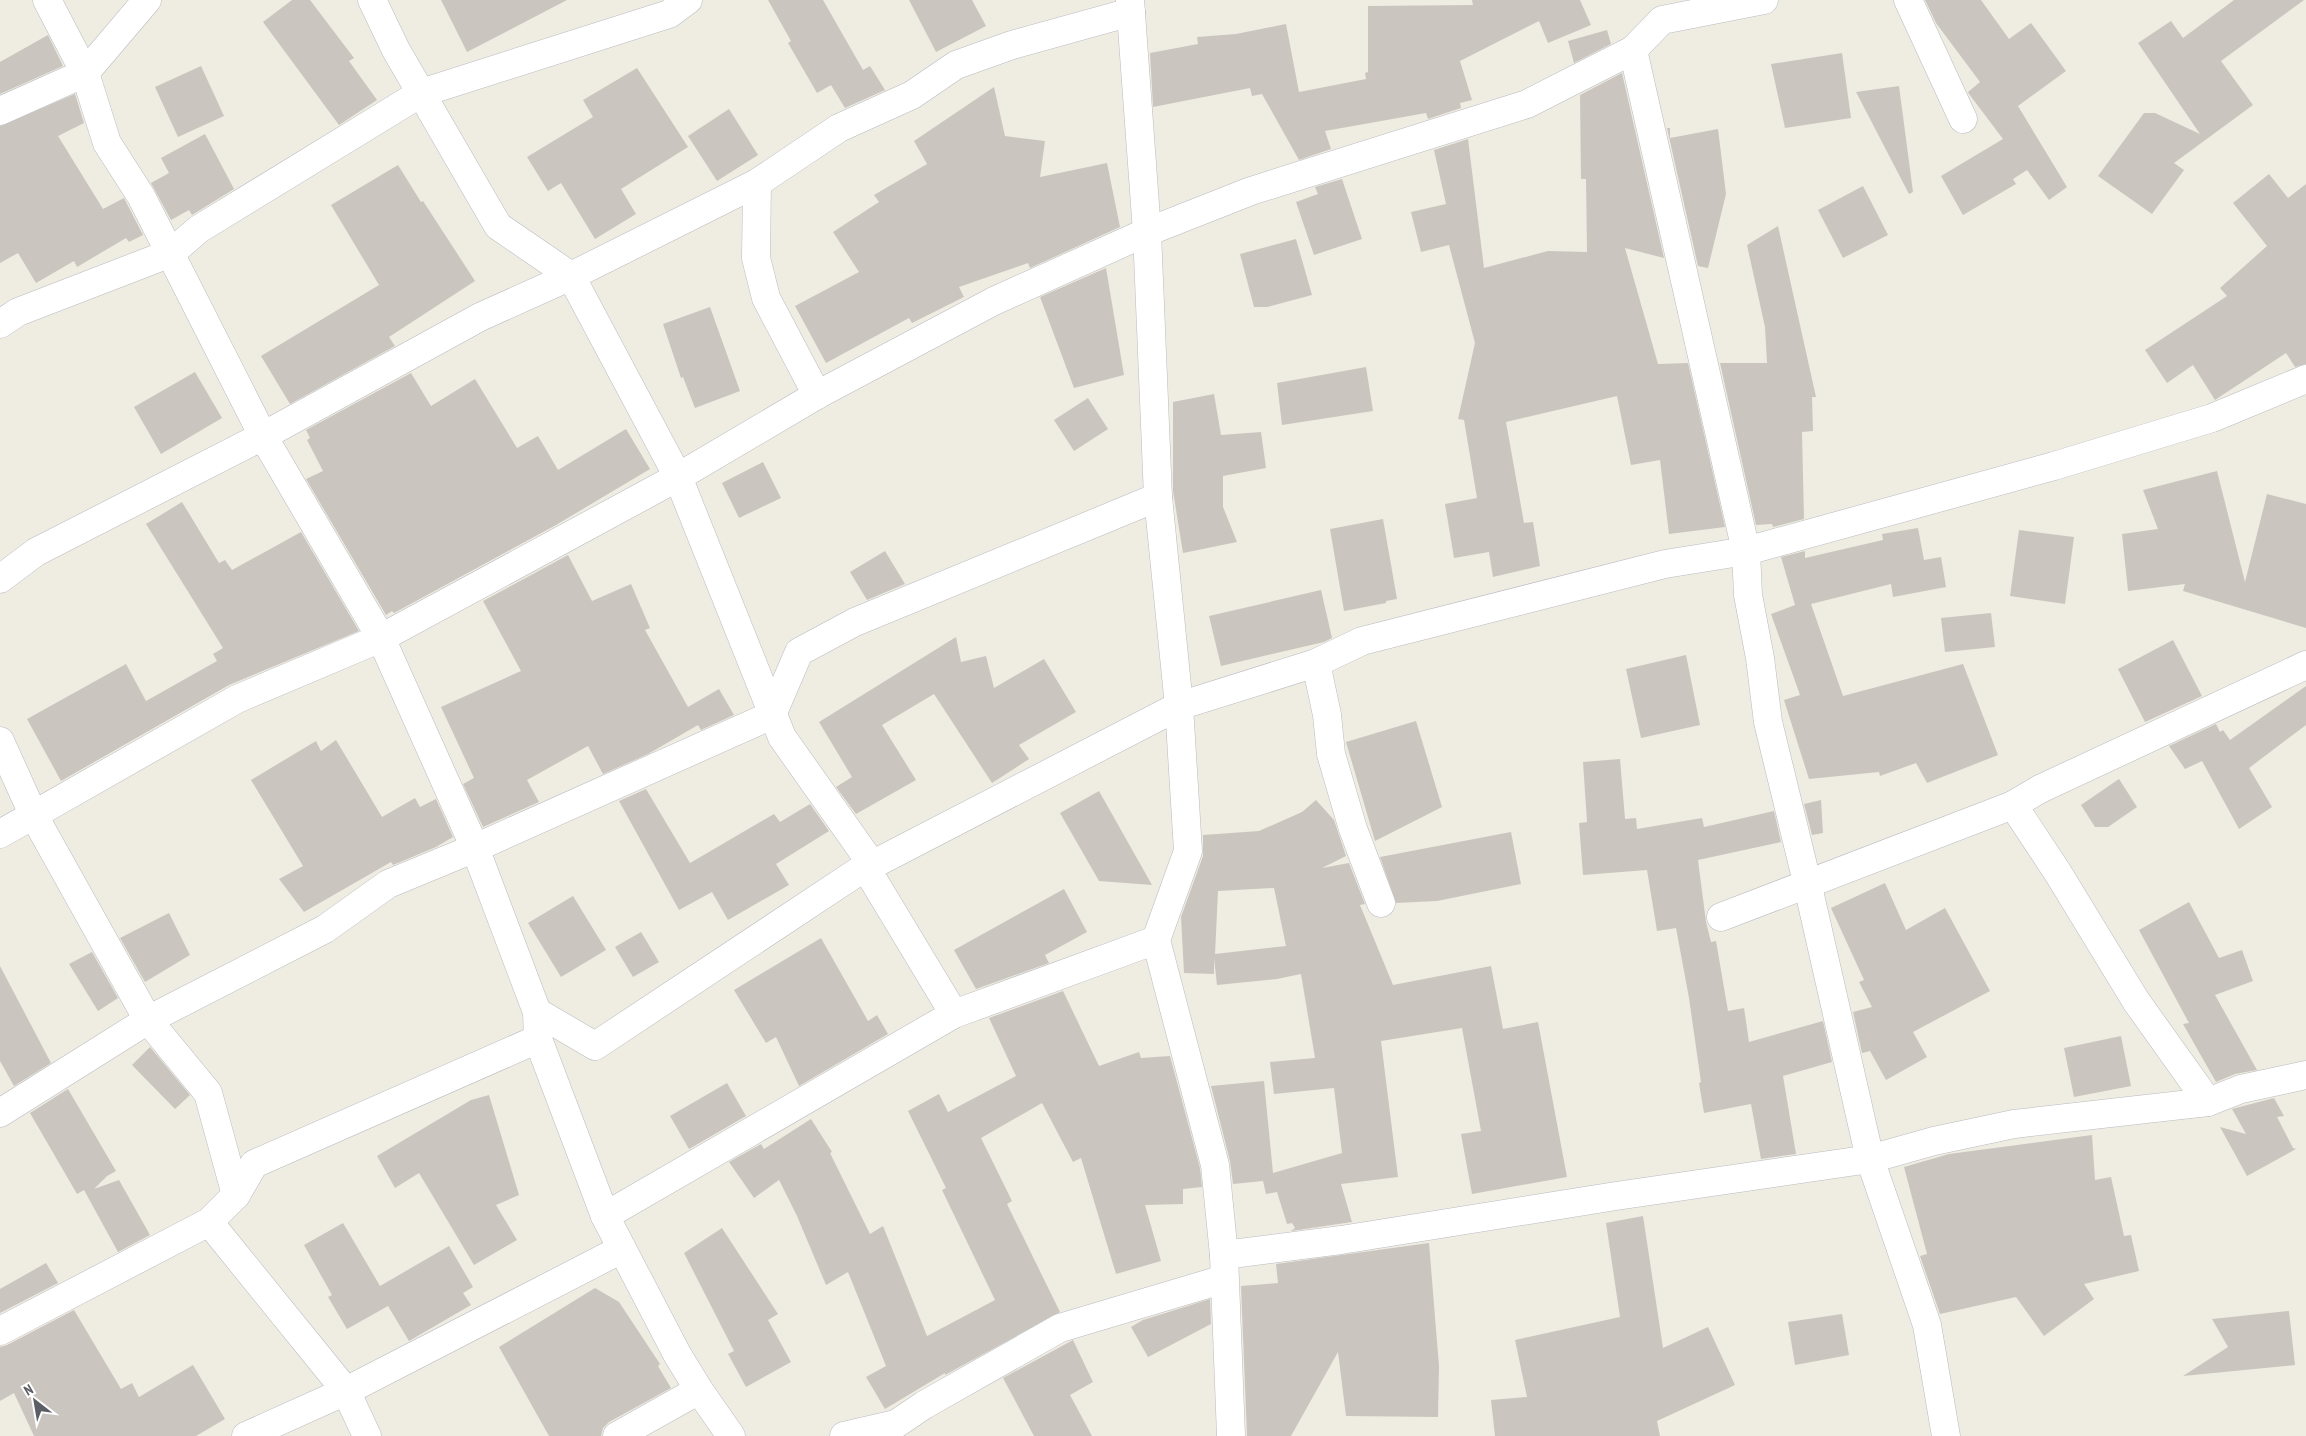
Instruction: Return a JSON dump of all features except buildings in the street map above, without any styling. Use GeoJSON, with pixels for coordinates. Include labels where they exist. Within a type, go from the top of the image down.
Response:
{"type":"FeatureCollection","features":[{"type":"Feature","properties":{"kind":"street"},"geometry":{"type":"LineString","coordinates":[[47,0],[85,73],[107,143],[142,196],[263,436],[381,638],[475,848],[605,1216],[677,1354],[731,1436]]}},
{"type":"Feature","properties":{"kind":"street"},"geometry":{"type":"LineString","coordinates":[[0,111],[85,73],[147,0]]}},
{"type":"Feature","properties":{"kind":"street"},"geometry":{"type":"LineString","coordinates":[[372,0],[396,50],[498,226],[571,276],[678,476],[782,737],[869,865],[954,1014]]}},
{"type":"Feature","properties":{"kind":"street"},"geometry":{"type":"LineString","coordinates":[[0,324],[18,312],[171,253],[198,229],[421,93],[669,14],[688,0]]}},
{"type":"Feature","properties":{"kind":"street"},"geometry":{"type":"LineString","coordinates":[[0,834],[237,698],[381,638],[678,476],[816,395],[994,301],[1147,232],[1251,191],[1526,104],[1633,50],[1660,10],[1764,0]]}},
{"type":"Feature","properties":{"kind":"street"},"geometry":{"type":"LineString","coordinates":[[1908,0],[1963,119]]}},
{"type":"Feature","properties":{"kind":"street"},"geometry":{"type":"LineString","coordinates":[[0,579],[36,552],[263,436],[480,317],[571,276],[757,183],[839,128],[912,96],[956,65],[1130,6],[1147,232],[1158,497],[1179,706],[1188,851],[1156,940],[1215,1165],[1224,1267],[1231,1436]]}},
{"type":"Feature","properties":{"kind":"street"},"geometry":{"type":"LineString","coordinates":[[1633,50],[1746,551],[1748,595],[1760,658],[1768,722],[1807,882],[1870,1159],[1927,1325],[1946,1436]]}},
{"type":"Feature","properties":{"kind":"street"},"geometry":{"type":"LineString","coordinates":[[757,183],[756,258],[766,298],[816,395]]}},
{"type":"Feature","properties":{"kind":"street"},"geometry":{"type":"LineString","coordinates":[[0,1330],[209,1222],[236,1196],[254,1164],[538,1026],[595,1046],[869,865],[1179,706],[1316,663],[1372,638],[1665,564],[1746,551],[2054,466],[2212,418],[2306,379]]}},
{"type":"Feature","properties":{"kind":"street"},"geometry":{"type":"LineString","coordinates":[[0,1113],[148,1020],[325,929],[388,884],[475,848],[772,715],[798,652],[855,622],[1158,497]]}},
{"type":"Feature","properties":{"kind":"street"},"geometry":{"type":"LineString","coordinates":[[1316,663],[1327,715],[1331,754],[1353,829],[1381,904]]}},
{"type":"Feature","properties":{"kind":"street"},"geometry":{"type":"LineString","coordinates":[[1721,917],[1807,882],[2013,805],[2040,789],[2306,665]]}},
{"type":"Feature","properties":{"kind":"street"},"geometry":{"type":"LineString","coordinates":[[0,741],[33,814],[148,1020],[208,1093],[236,1196]]}},
{"type":"Feature","properties":{"kind":"street"},"geometry":{"type":"LineString","coordinates":[[2013,805],[2058,873],[2136,1001],[2208,1102]]}},
{"type":"Feature","properties":{"kind":"street"},"geometry":{"type":"LineString","coordinates":[[605,1216],[954,1014],[1156,940]]}},
{"type":"Feature","properties":{"kind":"street"},"geometry":{"type":"LineString","coordinates":[[844,1436],[896,1424],[924,1405],[1060,1328],[1224,1267],[1341,1240],[1616,1196],[1870,1159],[1934,1141],[2014,1124],[2208,1102],[2241,1089],[2306,1075]]}},
{"type":"Feature","properties":{"kind":"street"},"geometry":{"type":"LineString","coordinates":[[209,1222],[346,1392],[366,1436]]}},
{"type":"Feature","properties":{"kind":"street"},"geometry":{"type":"LineString","coordinates":[[246,1436],[346,1392],[622,1249]]}},
{"type":"Feature","properties":{"kind":"street"},"geometry":{"type":"LineString","coordinates":[[617,1436],[699,1390]]}}]}
